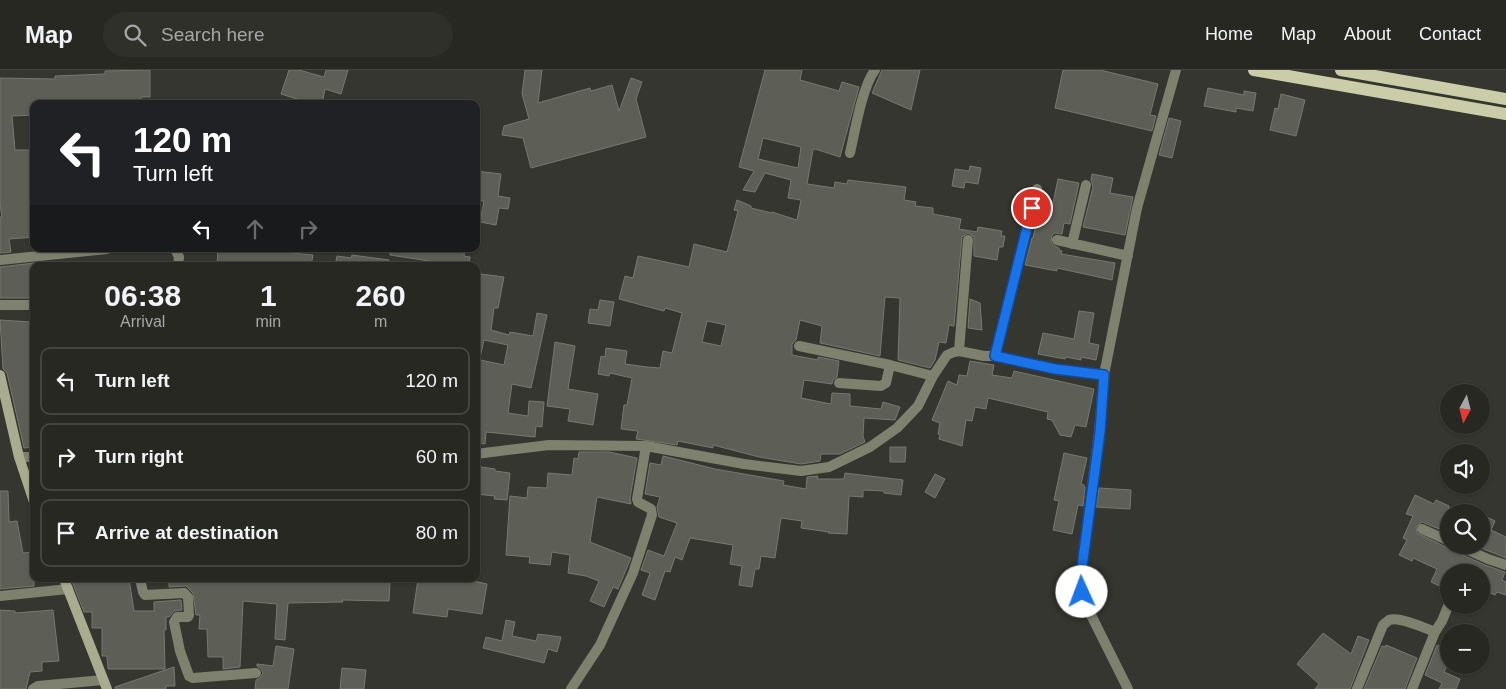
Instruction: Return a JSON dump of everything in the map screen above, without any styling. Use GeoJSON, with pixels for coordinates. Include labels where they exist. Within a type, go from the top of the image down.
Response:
{"type":"FeatureCollection","features":[{"type":"Feature","properties":{"kind":"main road"},"geometry":{"type":"LineString","coordinates":[[1254,70],[1315,75],[1506,114]]}},
{"type":"Feature","properties":{"kind":"main road"},"geometry":{"type":"LineString","coordinates":[[1341,70],[1506,99]]}},
{"type":"Feature","properties":{"kind":"main road"},"geometry":{"type":"LineString","coordinates":[[0,375],[19,457],[30,490]]}},
{"type":"Feature","properties":{"kind":"main road"},"geometry":{"type":"LineString","coordinates":[[65,582],[105,684]]}},
{"type":"Feature","properties":{"kind":"street"},"geometry":{"type":"LineString","coordinates":[[850,153],[859,113],[870,77],[875,70]]}},
{"type":"Feature","properties":{"kind":"street"},"geometry":{"type":"LineString","coordinates":[[1128,689],[1085,603],[1080,582],[1100,432],[1104,375],[1137,208],[1176,70]]}},
{"type":"Feature","properties":{"kind":"street"},"geometry":{"type":"LineString","coordinates":[[1072,244],[1086,185]]}},
{"type":"Feature","properties":{"kind":"street"},"geometry":{"type":"LineString","coordinates":[[995,356],[1037,189]]}},
{"type":"Feature","properties":{"kind":"street"},"geometry":{"type":"LineString","coordinates":[[959,351],[968,240]]}},
{"type":"Feature","properties":{"kind":"street"},"geometry":{"type":"LineString","coordinates":[[1057,240],[1128,256]]}},
{"type":"Feature","properties":{"kind":"street"},"geometry":{"type":"LineString","coordinates":[[0,260],[78,252]]}},
{"type":"Feature","properties":{"kind":"street"},"geometry":{"type":"LineString","coordinates":[[0,306],[30,304]]}},
{"type":"Feature","properties":{"kind":"street"},"geometry":{"type":"LineString","coordinates":[[799,346],[933,376]]}},
{"type":"Feature","properties":{"kind":"street"},"geometry":{"type":"LineString","coordinates":[[480,454],[549,445],[646,446],[744,464],[801,471],[829,467],[870,447],[904,422],[918,406],[933,376],[948,355],[959,351],[995,356],[1055,369],[1104,375]]}},
{"type":"Feature","properties":{"kind":"street"},"geometry":{"type":"LineString","coordinates":[[838,383],[881,386],[886,382],[890,366]]}},
{"type":"Feature","properties":{"kind":"street"},"geometry":{"type":"LineString","coordinates":[[571,689],[604,636],[633,573],[652,515],[651,509],[638,502],[637,499],[646,446]]}},
{"type":"Feature","properties":{"kind":"street"},"geometry":{"type":"LineString","coordinates":[[19,457],[30,457]]}},
{"type":"Feature","properties":{"kind":"street"},"geometry":{"type":"LineString","coordinates":[[1422,529],[1440,537]]}},
{"type":"Feature","properties":{"kind":"street"},"geometry":{"type":"LineString","coordinates":[[1477,554],[1506,565]]}},
{"type":"Feature","properties":{"kind":"street"},"geometry":{"type":"LineString","coordinates":[[141,582],[145,595],[184,593],[188,597],[188,617],[177,617],[174,622],[180,651],[189,676],[193,678],[256,673]]}},
{"type":"Feature","properties":{"kind":"street"},"geometry":{"type":"LineString","coordinates":[[0,596],[68,589]]}},
{"type":"Feature","properties":{"kind":"street"},"geometry":{"type":"LineString","coordinates":[[1412,689],[1434,632],[1445,614]]}},
{"type":"Feature","properties":{"kind":"street"},"geometry":{"type":"LineString","coordinates":[[1358,689],[1383,625],[1389,620],[1404,621],[1434,632]]}},
{"type":"Feature","properties":{"kind":"street"},"geometry":{"type":"LineString","coordinates":[[33,689],[38,686],[105,684]]}},
{"type":"Feature","properties":{"kind":"building"},"geometry":{"type":"Polygon","coordinates":[[[150,70],[150,97],[141,97],[141,100],[30,100],[30,115],[12,116],[15,150],[30,150],[30,237],[9,239],[11,252],[0,253],[0,217],[2,217],[0,205],[0,78],[55,79],[55,76],[105,74],[105,71],[150,70]]]}},
{"type":"Feature","properties":{"kind":"building"},"geometry":{"type":"Polygon","coordinates":[[[289,70],[299,70],[324,77],[326,70],[348,70],[341,94],[325,89],[323,100],[300,100],[281,94],[289,70]]]}},
{"type":"Feature","properties":{"kind":"building"},"geometry":{"type":"Polygon","coordinates":[[[525,70],[542,70],[538,103],[590,88],[591,91],[612,85],[619,111],[631,78],[642,82],[636,99],[646,137],[531,168],[523,138],[502,135],[504,126],[529,119],[522,94],[525,70]]]}},
{"type":"Feature","properties":{"kind":"building"},"geometry":{"type":"Polygon","coordinates":[[[765,70],[802,70],[800,80],[839,91],[842,82],[859,87],[840,157],[813,150],[807,184],[834,188],[835,182],[847,184],[848,180],[906,187],[904,200],[916,202],[915,206],[933,208],[933,214],[961,219],[959,229],[977,232],[978,227],[1002,231],[1001,236],[1005,236],[1003,247],[999,247],[997,260],[974,256],[974,237],[968,233],[962,237],[954,326],[949,325],[946,343],[939,342],[935,360],[930,368],[898,360],[900,298],[885,297],[880,356],[820,343],[822,326],[800,320],[796,340],[792,344],[792,355],[818,360],[818,357],[839,361],[837,377],[833,380],[832,384],[804,380],[801,398],[831,404],[832,393],[850,394],[850,406],[881,409],[883,402],[900,407],[895,420],[864,418],[863,436],[865,442],[840,454],[821,454],[820,461],[801,464],[759,457],[713,445],[713,448],[678,441],[677,445],[636,439],[638,431],[621,429],[624,405],[627,405],[632,378],[610,373],[609,376],[598,374],[601,356],[605,357],[606,348],[627,351],[625,364],[660,368],[663,351],[672,353],[682,313],[665,308],[664,311],[619,299],[625,276],[633,278],[638,256],[689,267],[694,244],[727,252],[738,211],[734,210],[737,200],[751,206],[751,208],[797,220],[801,200],[788,198],[791,180],[765,173],[755,192],[743,190],[754,171],[739,167],[765,70]],[[763,138],[758,159],[798,168],[801,147],[763,138]],[[707,321],[702,342],[721,346],[726,325],[707,321]]]}},
{"type":"Feature","properties":{"kind":"building"},"geometry":{"type":"Polygon","coordinates":[[[882,70],[920,70],[911,110],[872,93],[882,70]]]}},
{"type":"Feature","properties":{"kind":"building"},"geometry":{"type":"Polygon","coordinates":[[[1063,70],[1100,70],[1158,84],[1150,115],[1156,116],[1152,131],[1055,108],[1063,70]]]}},
{"type":"Feature","properties":{"kind":"building"},"geometry":{"type":"Polygon","coordinates":[[[1208,88],[1244,95],[1244,91],[1256,93],[1253,111],[1236,108],[1236,112],[1204,106],[1208,88]]]}},
{"type":"Feature","properties":{"kind":"building"},"geometry":{"type":"Polygon","coordinates":[[[1281,94],[1305,100],[1296,136],[1270,130],[1275,108],[1278,109],[1281,94]]]}},
{"type":"Feature","properties":{"kind":"building"},"geometry":{"type":"Polygon","coordinates":[[[1169,118],[1181,121],[1172,158],[1159,155],[1169,118]]]}},
{"type":"Feature","properties":{"kind":"building"},"geometry":{"type":"Polygon","coordinates":[[[970,166],[981,168],[978,184],[965,182],[964,188],[952,186],[955,169],[969,171],[970,166]]]}},
{"type":"Feature","properties":{"kind":"building"},"geometry":{"type":"Polygon","coordinates":[[[480,171],[501,174],[498,196],[510,198],[508,209],[499,208],[496,225],[480,222],[484,201],[480,200],[480,171]]]}},
{"type":"Feature","properties":{"kind":"building"},"geometry":{"type":"Polygon","coordinates":[[[1092,174],[1113,178],[1110,193],[1133,197],[1125,235],[1083,227],[1093,187],[1092,174]]]}},
{"type":"Feature","properties":{"kind":"building"},"geometry":{"type":"Polygon","coordinates":[[[1058,179],[1079,183],[1070,224],[1064,223],[1062,234],[1055,233],[1052,235],[1051,242],[1062,251],[1061,254],[1115,263],[1112,280],[1057,268],[1057,271],[1025,265],[1041,200],[1053,203],[1058,179]]]}},
{"type":"Feature","properties":{"kind":"building"},"geometry":{"type":"Polygon","coordinates":[[[218,252],[282,252],[313,255],[312,262],[217,262],[218,252]]]}},
{"type":"Feature","properties":{"kind":"building"},"geometry":{"type":"Polygon","coordinates":[[[390,252],[465,252],[464,256],[470,257],[469,262],[436,262],[390,255],[390,252]]]}},
{"type":"Feature","properties":{"kind":"building"},"geometry":{"type":"Polygon","coordinates":[[[352,255],[389,260],[389,262],[336,262],[337,256],[351,258],[352,255]]]}},
{"type":"Feature","properties":{"kind":"building"},"geometry":{"type":"Polygon","coordinates":[[[30,263],[30,298],[0,298],[0,267],[30,263]]]}},
{"type":"Feature","properties":{"kind":"building"},"geometry":{"type":"Polygon","coordinates":[[[481,274],[504,277],[498,308],[494,308],[491,330],[509,335],[510,332],[533,336],[537,313],[547,315],[531,388],[512,384],[508,413],[528,416],[529,401],[544,402],[542,427],[536,426],[535,437],[486,432],[485,444],[480,443],[480,360],[504,365],[508,345],[484,340],[480,358],[481,274]]]}},
{"type":"Feature","properties":{"kind":"building"},"geometry":{"type":"Polygon","coordinates":[[[970,299],[980,303],[982,330],[968,328],[970,299]]]}},
{"type":"Feature","properties":{"kind":"building"},"geometry":{"type":"Polygon","coordinates":[[[600,300],[614,302],[610,326],[588,323],[590,309],[598,310],[600,300]]]}},
{"type":"Feature","properties":{"kind":"building"},"geometry":{"type":"Polygon","coordinates":[[[1079,311],[1094,313],[1089,343],[1099,345],[1096,360],[1081,357],[1081,360],[1066,357],[1065,359],[1038,354],[1043,333],[1074,339],[1079,311]]]}},
{"type":"Feature","properties":{"kind":"building"},"geometry":{"type":"Polygon","coordinates":[[[0,320],[30,322],[30,447],[24,448],[7,373],[3,369],[0,320]]]}},
{"type":"Feature","properties":{"kind":"building"},"geometry":{"type":"Polygon","coordinates":[[[555,342],[575,346],[568,389],[598,394],[593,425],[568,421],[570,409],[547,406],[555,342]]]}},
{"type":"Feature","properties":{"kind":"building"},"geometry":{"type":"Polygon","coordinates":[[[970,361],[994,365],[992,375],[1012,378],[1014,371],[1094,389],[1086,427],[1075,425],[1071,437],[1060,435],[1052,420],[1047,419],[1048,412],[988,398],[986,409],[975,407],[972,421],[966,420],[962,446],[939,439],[940,423],[932,420],[948,381],[957,385],[959,375],[967,376],[970,361]]]}},
{"type":"Feature","properties":{"kind":"building"},"geometry":{"type":"Polygon","coordinates":[[[890,447],[906,447],[905,462],[890,462],[890,447]]]}},
{"type":"Feature","properties":{"kind":"building"},"geometry":{"type":"Polygon","coordinates":[[[579,452],[609,452],[637,458],[630,498],[631,504],[597,497],[590,542],[631,558],[618,589],[613,587],[604,607],[590,601],[599,581],[586,576],[568,573],[570,555],[552,552],[550,565],[529,563],[530,557],[506,555],[510,496],[527,498],[528,487],[547,488],[548,473],[572,475],[574,458],[578,459],[579,452]]]}},
{"type":"Feature","properties":{"kind":"building"},"geometry":{"type":"Polygon","coordinates":[[[1064,453],[1087,458],[1081,484],[1085,487],[1083,506],[1078,505],[1072,534],[1053,530],[1059,501],[1054,500],[1064,453]]]}},
{"type":"Feature","properties":{"kind":"building"},"geometry":{"type":"Polygon","coordinates":[[[663,456],[715,469],[784,481],[783,485],[806,489],[807,477],[818,476],[817,479],[844,479],[845,473],[903,480],[901,495],[884,493],[884,491],[863,490],[863,497],[849,496],[847,534],[801,528],[802,521],[781,518],[775,558],[761,556],[759,569],[755,569],[752,587],[739,585],[742,566],[730,564],[733,545],[690,538],[682,560],[675,557],[670,572],[665,571],[655,600],[642,595],[650,573],[641,570],[648,550],[664,556],[677,523],[659,517],[657,507],[660,497],[645,494],[650,463],[661,465],[663,456]]]}},
{"type":"Feature","properties":{"kind":"building"},"geometry":{"type":"Polygon","coordinates":[[[481,467],[510,473],[507,500],[494,499],[495,496],[480,494],[481,467]]]}},
{"type":"Feature","properties":{"kind":"building"},"geometry":{"type":"Polygon","coordinates":[[[935,474],[945,479],[935,498],[925,492],[935,474]]]}},
{"type":"Feature","properties":{"kind":"building"},"geometry":{"type":"Polygon","coordinates":[[[1099,488],[1131,490],[1130,509],[1096,507],[1099,488]]]}},
{"type":"Feature","properties":{"kind":"building"},"geometry":{"type":"Polygon","coordinates":[[[0,491],[8,491],[9,522],[17,521],[23,553],[30,552],[30,582],[34,582],[34,586],[0,589],[0,491]]]}},
{"type":"Feature","properties":{"kind":"building"},"geometry":{"type":"Polygon","coordinates":[[[1415,495],[1434,504],[1436,500],[1445,504],[1440,504],[1440,529],[1422,522],[1416,527],[1417,533],[1440,544],[1440,554],[1461,554],[1483,564],[1440,564],[1440,586],[1431,582],[1437,569],[1413,558],[1412,561],[1399,555],[1407,540],[1403,538],[1413,516],[1406,514],[1415,495]]]}},
{"type":"Feature","properties":{"kind":"building"},"geometry":{"type":"Polygon","coordinates":[[[1490,518],[1495,521],[1491,530],[1506,537],[1506,558],[1490,552],[1490,518]]]}},
{"type":"Feature","properties":{"kind":"building"},"geometry":{"type":"Polygon","coordinates":[[[1490,567],[1505,572],[1502,580],[1506,582],[1506,595],[1497,592],[1495,595],[1490,593],[1490,567]]]}},
{"type":"Feature","properties":{"kind":"building"},"geometry":{"type":"Polygon","coordinates":[[[72,582],[129,582],[134,611],[154,611],[154,602],[181,600],[182,610],[174,611],[169,617],[166,617],[166,630],[164,630],[165,669],[108,669],[107,656],[102,656],[102,628],[92,628],[92,612],[84,612],[72,582]]]}},
{"type":"Feature","properties":{"kind":"building"},"geometry":{"type":"Polygon","coordinates":[[[169,582],[390,582],[389,601],[342,600],[343,602],[288,603],[285,640],[275,639],[277,604],[243,601],[240,667],[223,669],[223,657],[208,657],[207,629],[199,629],[200,615],[196,615],[193,593],[186,586],[169,587],[169,582]]]}},
{"type":"Feature","properties":{"kind":"building"},"geometry":{"type":"Polygon","coordinates":[[[418,582],[478,582],[487,584],[482,614],[448,609],[447,617],[413,613],[418,582]]]}},
{"type":"Feature","properties":{"kind":"building"},"geometry":{"type":"Polygon","coordinates":[[[0,610],[15,611],[15,613],[53,610],[59,661],[42,662],[42,671],[30,672],[26,689],[0,689],[0,610]]]}},
{"type":"Feature","properties":{"kind":"building"},"geometry":{"type":"Polygon","coordinates":[[[506,620],[515,622],[512,636],[536,641],[538,634],[561,637],[557,652],[548,649],[544,663],[483,648],[486,637],[502,641],[506,620]]]}},
{"type":"Feature","properties":{"kind":"building"},"geometry":{"type":"Polygon","coordinates":[[[1323,633],[1351,654],[1358,636],[1369,640],[1350,689],[1315,689],[1319,684],[1297,664],[1323,633]]]}},
{"type":"Feature","properties":{"kind":"building"},"geometry":{"type":"Polygon","coordinates":[[[1386,645],[1417,658],[1405,689],[1364,689],[1382,646],[1385,647],[1386,645]]]}},
{"type":"Feature","properties":{"kind":"building"},"geometry":{"type":"Polygon","coordinates":[[[1437,645],[1440,646],[1440,674],[1449,674],[1460,679],[1456,689],[1439,689],[1442,683],[1425,675],[1437,645]]]}},
{"type":"Feature","properties":{"kind":"building"},"geometry":{"type":"Polygon","coordinates":[[[276,646],[294,649],[288,689],[255,689],[256,680],[263,673],[257,664],[273,666],[276,646]]]}},
{"type":"Feature","properties":{"kind":"building"},"geometry":{"type":"Polygon","coordinates":[[[174,667],[175,686],[166,686],[166,689],[115,689],[115,687],[174,667]]]}},
{"type":"Feature","properties":{"kind":"building"},"geometry":{"type":"Polygon","coordinates":[[[342,668],[366,670],[364,689],[340,689],[342,668]]]}},
{"type":"Feature","properties":{"kind":"route"},"geometry":{"type":"LineString","coordinates":[[1032,208],[995,356],[1055,369],[1104,375],[1100,432],[1080,582],[1082,592]]}}]}
